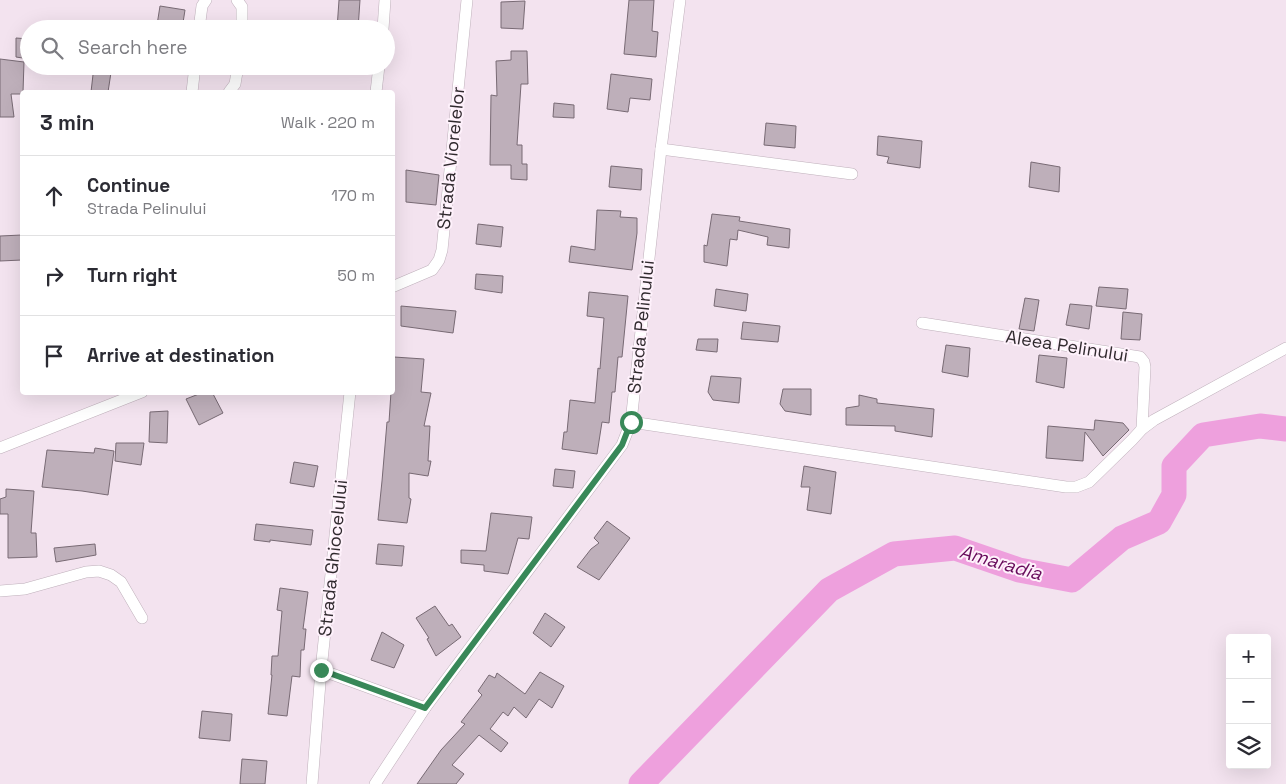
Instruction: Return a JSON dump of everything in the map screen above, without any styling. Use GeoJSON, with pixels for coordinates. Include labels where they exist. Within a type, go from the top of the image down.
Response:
{"type":"FeatureCollection","features":[{"type":"Feature","properties":{"kind":"street"},"geometry":{"type":"LineString","coordinates":[[237,0],[242,8],[242,20]]}},
{"type":"Feature","properties":{"kind":"street"},"geometry":{"type":"LineString","coordinates":[[384,20],[385,0]]}},
{"type":"Feature","properties":{"kind":"street","name":"Strada Viorelelor"},"geometry":{"type":"LineString","coordinates":[[395,286],[432,270],[439,260],[442,250],[467,0]]}},
{"type":"Feature","properties":{"kind":"street","name":"Strada Pelinului"},"geometry":{"type":"LineString","coordinates":[[375,784],[425,708],[622,445],[631,422],[660,149],[680,0]]}},
{"type":"Feature","properties":{"kind":"street"},"geometry":{"type":"LineString","coordinates":[[201,20],[204,3]]}},
{"type":"Feature","properties":{"kind":"street"},"geometry":{"type":"LineString","coordinates":[[192,90],[194,75]]}},
{"type":"Feature","properties":{"kind":"street"},"geometry":{"type":"LineString","coordinates":[[230,90],[235,84],[236,75]]}},
{"type":"Feature","properties":{"kind":"street"},"geometry":{"type":"LineString","coordinates":[[376,90],[378,75]]}},
{"type":"Feature","properties":{"kind":"street"},"geometry":{"type":"LineString","coordinates":[[660,149],[852,174]]}},
{"type":"Feature","properties":{"kind":"street","name":"Aleea Pelinului"},"geometry":{"type":"LineString","coordinates":[[922,323],[1140,357],[1145,367],[1142,429]]}},
{"type":"Feature","properties":{"kind":"street"},"geometry":{"type":"LineString","coordinates":[[631,422],[1076,487],[1089,482],[1142,429],[1154,420],[1286,348]]}},
{"type":"Feature","properties":{"kind":"street"},"geometry":{"type":"LineString","coordinates":[[0,448],[134,395]]}},
{"type":"Feature","properties":{"kind":"street","name":"Strada Ghiocelului"},"geometry":{"type":"LineString","coordinates":[[312,784],[321,670],[350,395]]}},
{"type":"Feature","properties":{"kind":"street"},"geometry":{"type":"LineString","coordinates":[[0,591],[25,589],[86,572],[99,571],[111,575],[121,582],[142,618]]}},
{"type":"Feature","properties":{"kind":"street"},"geometry":{"type":"LineString","coordinates":[[321,670],[425,708]]}},
{"type":"Feature","properties":{"kind":"building"},"geometry":{"type":"Polygon","coordinates":[[[339,0],[360,0],[359,20],[338,20],[339,0]]]}},
{"type":"Feature","properties":{"kind":"building"},"geometry":{"type":"Polygon","coordinates":[[[629,0],[654,0],[652,31],[658,32],[656,57],[624,54],[629,0]]]}},
{"type":"Feature","properties":{"kind":"building"},"geometry":{"type":"Polygon","coordinates":[[[525,1],[523,29],[501,28],[501,2],[525,1]]]}},
{"type":"Feature","properties":{"kind":"building"},"geometry":{"type":"Polygon","coordinates":[[[160,6],[185,10],[183,20],[158,20],[160,6]]]}},
{"type":"Feature","properties":{"kind":"building"},"geometry":{"type":"Polygon","coordinates":[[[16,38],[20,38],[20,58],[16,57],[16,38]]]}},
{"type":"Feature","properties":{"kind":"building"},"geometry":{"type":"Polygon","coordinates":[[[511,51],[527,51],[528,84],[521,84],[517,145],[522,145],[522,164],[527,164],[527,180],[511,179],[511,165],[490,165],[491,95],[497,96],[496,61],[511,60],[511,51]]]}},
{"type":"Feature","properties":{"kind":"building"},"geometry":{"type":"Polygon","coordinates":[[[0,59],[20,62],[20,75],[24,75],[23,90],[20,90],[20,94],[11,94],[14,117],[0,117],[0,59]]]}},
{"type":"Feature","properties":{"kind":"building"},"geometry":{"type":"Polygon","coordinates":[[[611,74],[652,79],[650,100],[630,98],[628,112],[607,109],[611,74]]]}},
{"type":"Feature","properties":{"kind":"building"},"geometry":{"type":"Polygon","coordinates":[[[93,75],[111,75],[108,90],[91,90],[93,75]]]}},
{"type":"Feature","properties":{"kind":"building"},"geometry":{"type":"Polygon","coordinates":[[[554,103],[574,105],[574,118],[553,117],[554,103]]]}},
{"type":"Feature","properties":{"kind":"building"},"geometry":{"type":"Polygon","coordinates":[[[766,123],[796,126],[795,148],[764,145],[766,123]]]}},
{"type":"Feature","properties":{"kind":"building"},"geometry":{"type":"Polygon","coordinates":[[[878,136],[922,141],[920,168],[887,163],[889,157],[877,155],[878,136]]]}},
{"type":"Feature","properties":{"kind":"building"},"geometry":{"type":"Polygon","coordinates":[[[1031,162],[1060,167],[1059,192],[1029,187],[1031,162]]]}},
{"type":"Feature","properties":{"kind":"building"},"geometry":{"type":"Polygon","coordinates":[[[611,166],[642,169],[641,190],[609,187],[611,166]]]}},
{"type":"Feature","properties":{"kind":"building"},"geometry":{"type":"Polygon","coordinates":[[[406,170],[439,175],[436,205],[406,202],[406,170]]]}},
{"type":"Feature","properties":{"kind":"building"},"geometry":{"type":"Polygon","coordinates":[[[597,210],[621,211],[620,217],[637,218],[632,270],[569,262],[571,246],[595,250],[597,210]]]}},
{"type":"Feature","properties":{"kind":"building"},"geometry":{"type":"Polygon","coordinates":[[[712,214],[740,217],[739,221],[790,229],[789,248],[767,245],[768,237],[738,230],[737,240],[730,239],[727,266],[704,262],[704,245],[707,246],[712,214]]]}},
{"type":"Feature","properties":{"kind":"building"},"geometry":{"type":"Polygon","coordinates":[[[478,224],[503,227],[501,247],[476,244],[478,224]]]}},
{"type":"Feature","properties":{"kind":"building"},"geometry":{"type":"Polygon","coordinates":[[[20,235],[20,260],[0,261],[0,236],[20,235]]]}},
{"type":"Feature","properties":{"kind":"building"},"geometry":{"type":"Polygon","coordinates":[[[476,274],[503,276],[502,293],[475,289],[476,274]]]}},
{"type":"Feature","properties":{"kind":"building"},"geometry":{"type":"Polygon","coordinates":[[[1099,287],[1128,289],[1126,309],[1096,306],[1099,287]]]}},
{"type":"Feature","properties":{"kind":"building"},"geometry":{"type":"Polygon","coordinates":[[[716,289],[748,294],[746,311],[714,306],[716,289]]]}},
{"type":"Feature","properties":{"kind":"building"},"geometry":{"type":"Polygon","coordinates":[[[589,292],[628,296],[622,357],[618,357],[615,392],[612,392],[609,423],[602,422],[597,454],[562,449],[564,432],[567,432],[570,400],[595,403],[604,318],[587,316],[589,292]]]}},
{"type":"Feature","properties":{"kind":"building"},"geometry":{"type":"Polygon","coordinates":[[[1025,298],[1039,300],[1034,331],[1019,329],[1025,298]]]}},
{"type":"Feature","properties":{"kind":"building"},"geometry":{"type":"Polygon","coordinates":[[[1070,304],[1092,306],[1089,329],[1066,325],[1070,304]]]}},
{"type":"Feature","properties":{"kind":"building"},"geometry":{"type":"Polygon","coordinates":[[[401,306],[456,311],[453,333],[401,326],[401,306]]]}},
{"type":"Feature","properties":{"kind":"building"},"geometry":{"type":"Polygon","coordinates":[[[1123,312],[1142,314],[1140,340],[1121,339],[1123,312]]]}},
{"type":"Feature","properties":{"kind":"building"},"geometry":{"type":"Polygon","coordinates":[[[743,322],[780,326],[778,342],[741,339],[743,322]]]}},
{"type":"Feature","properties":{"kind":"building"},"geometry":{"type":"Polygon","coordinates":[[[698,339],[718,339],[717,352],[696,350],[698,339]]]}},
{"type":"Feature","properties":{"kind":"building"},"geometry":{"type":"Polygon","coordinates":[[[946,345],[970,348],[968,377],[942,372],[946,345]]]}},
{"type":"Feature","properties":{"kind":"building"},"geometry":{"type":"Polygon","coordinates":[[[1039,355],[1067,358],[1064,388],[1036,382],[1039,355]]]}},
{"type":"Feature","properties":{"kind":"building"},"geometry":{"type":"Polygon","coordinates":[[[395,357],[424,359],[421,392],[431,393],[424,426],[430,426],[428,461],[431,461],[428,476],[409,473],[409,498],[411,499],[407,523],[378,520],[387,422],[389,422],[391,395],[395,395],[395,357]]]}},
{"type":"Feature","properties":{"kind":"building"},"geometry":{"type":"Polygon","coordinates":[[[711,376],[741,378],[739,403],[713,400],[708,392],[711,376]]]}},
{"type":"Feature","properties":{"kind":"building"},"geometry":{"type":"Polygon","coordinates":[[[783,389],[811,389],[811,415],[785,411],[780,404],[783,389]]]}},
{"type":"Feature","properties":{"kind":"building"},"geometry":{"type":"Polygon","coordinates":[[[196,395],[214,395],[223,413],[199,425],[186,399],[196,395]]]}},
{"type":"Feature","properties":{"kind":"building"},"geometry":{"type":"Polygon","coordinates":[[[859,395],[877,399],[877,403],[934,409],[932,437],[895,431],[895,426],[846,425],[846,408],[859,406],[859,395]]]}},
{"type":"Feature","properties":{"kind":"building"},"geometry":{"type":"Polygon","coordinates":[[[168,411],[167,443],[149,442],[150,412],[168,411]]]}},
{"type":"Feature","properties":{"kind":"building"},"geometry":{"type":"Polygon","coordinates":[[[1095,420],[1123,423],[1129,430],[1103,456],[1085,432],[1083,461],[1046,458],[1048,426],[1094,430],[1095,420]]]}},
{"type":"Feature","properties":{"kind":"building"},"geometry":{"type":"Polygon","coordinates":[[[116,443],[144,443],[141,465],[115,461],[116,443]]]}},
{"type":"Feature","properties":{"kind":"building"},"geometry":{"type":"Polygon","coordinates":[[[95,448],[114,451],[108,495],[42,487],[47,450],[94,453],[95,448]]]}},
{"type":"Feature","properties":{"kind":"building"},"geometry":{"type":"Polygon","coordinates":[[[294,462],[318,466],[314,487],[290,483],[294,462]]]}},
{"type":"Feature","properties":{"kind":"building"},"geometry":{"type":"Polygon","coordinates":[[[804,466],[836,472],[831,514],[807,510],[810,487],[801,487],[804,466]]]}},
{"type":"Feature","properties":{"kind":"building"},"geometry":{"type":"Polygon","coordinates":[[[555,469],[575,471],[573,488],[553,486],[555,469]]]}},
{"type":"Feature","properties":{"kind":"building"},"geometry":{"type":"Polygon","coordinates":[[[6,489],[34,491],[31,533],[36,533],[37,557],[8,558],[8,514],[0,514],[0,499],[6,497],[6,489]]]}},
{"type":"Feature","properties":{"kind":"building"},"geometry":{"type":"Polygon","coordinates":[[[491,513],[532,517],[529,539],[518,538],[508,574],[484,571],[484,565],[461,563],[461,550],[486,551],[491,513]]]}},
{"type":"Feature","properties":{"kind":"building"},"geometry":{"type":"Polygon","coordinates":[[[607,521],[630,538],[599,580],[577,567],[591,549],[599,543],[594,538],[607,521]]]}},
{"type":"Feature","properties":{"kind":"building"},"geometry":{"type":"Polygon","coordinates":[[[256,524],[313,530],[311,545],[254,540],[256,524]]]}},
{"type":"Feature","properties":{"kind":"building"},"geometry":{"type":"Polygon","coordinates":[[[95,544],[96,555],[56,562],[54,548],[95,544]]]}},
{"type":"Feature","properties":{"kind":"building"},"geometry":{"type":"Polygon","coordinates":[[[378,544],[404,546],[402,566],[376,564],[378,544]]]}},
{"type":"Feature","properties":{"kind":"building"},"geometry":{"type":"Polygon","coordinates":[[[280,588],[308,592],[303,629],[306,629],[304,650],[301,650],[300,677],[292,676],[287,716],[268,714],[272,656],[278,656],[282,611],[277,610],[280,588]]]}},
{"type":"Feature","properties":{"kind":"building"},"geometry":{"type":"Polygon","coordinates":[[[435,606],[449,626],[452,624],[461,637],[436,656],[427,639],[429,638],[416,618],[435,606]]]}},
{"type":"Feature","properties":{"kind":"building"},"geometry":{"type":"Polygon","coordinates":[[[545,613],[565,627],[551,647],[533,633],[545,613]]]}},
{"type":"Feature","properties":{"kind":"building"},"geometry":{"type":"Polygon","coordinates":[[[382,632],[404,645],[394,668],[371,660],[382,632]]]}},
{"type":"Feature","properties":{"kind":"building"},"geometry":{"type":"Polygon","coordinates":[[[540,672],[564,686],[552,708],[539,699],[526,718],[514,707],[508,716],[503,712],[490,729],[508,743],[501,752],[479,735],[452,765],[464,774],[456,784],[417,784],[441,750],[465,724],[461,722],[482,695],[478,691],[489,675],[495,678],[497,673],[525,694],[540,672]]]}},
{"type":"Feature","properties":{"kind":"building"},"geometry":{"type":"Polygon","coordinates":[[[202,711],[232,714],[230,741],[199,738],[202,711]]]}},
{"type":"Feature","properties":{"kind":"building"},"geometry":{"type":"Polygon","coordinates":[[[242,759],[267,761],[265,784],[240,784],[242,759]]]}},
{"type":"Feature","properties":{"kind":"waterway","name":"Amaradia"},"geometry":{"type":"LineString","coordinates":[[641,784],[829,590],[894,554],[955,548],[1019,570],[1072,580],[1122,538],[1159,522],[1174,495],[1174,466],[1203,435],[1260,426],[1286,429]]}},
{"type":"Feature","properties":{"kind":"route"},"geometry":{"type":"LineString","coordinates":[[321,670],[425,708],[622,445],[631,422]]}}]}
